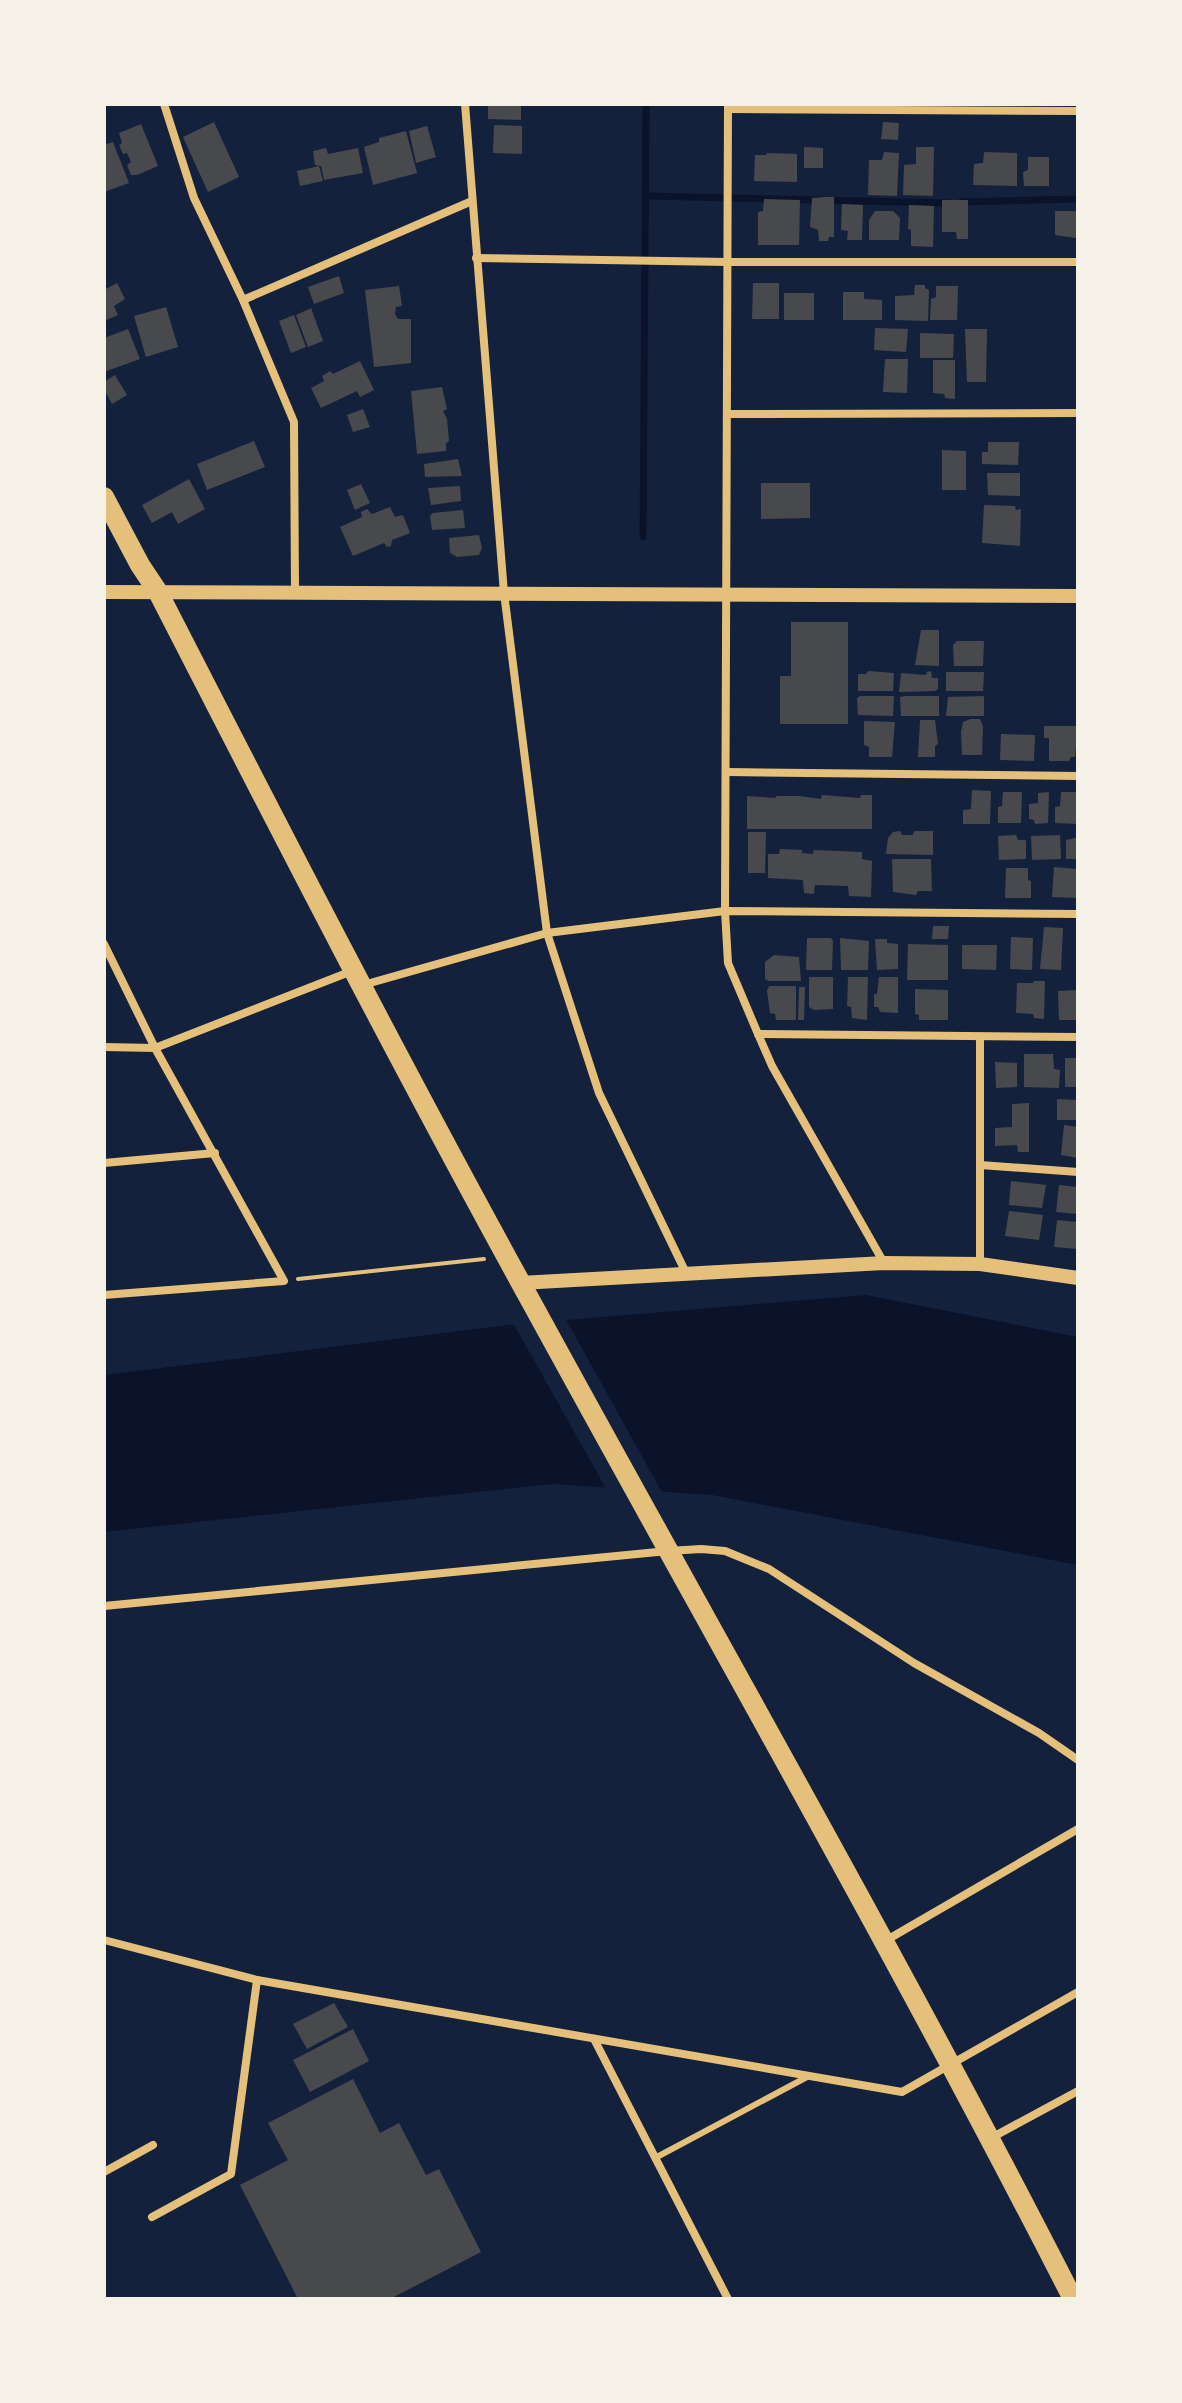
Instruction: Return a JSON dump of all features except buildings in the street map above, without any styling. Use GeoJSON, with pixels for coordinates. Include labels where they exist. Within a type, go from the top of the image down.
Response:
{"type":"FeatureCollection","features":[{"type":"Feature","properties":{"kind":"main road"},"geometry":{"type":"LineString","coordinates":[[104,497],[158,592],[357,978],[520,1283],[952,2063],[1073,2299]]}},
{"type":"Feature","properties":{"kind":"street"},"geometry":{"type":"LineString","coordinates":[[164,104],[194,198],[243,300],[294,422],[295,591]]}},
{"type":"Feature","properties":{"kind":"street"},"geometry":{"type":"LineString","coordinates":[[465,104],[504,593],[547,933],[599,1093],[686,1273]]}},
{"type":"Feature","properties":{"kind":"street"},"geometry":{"type":"LineString","coordinates":[[884,1263],[772,1066],[728,963],[725,911],[728,107],[1078,111]]}},
{"type":"Feature","properties":{"kind":"street"},"geometry":{"type":"LineString","coordinates":[[243,300],[472,201]]}},
{"type":"Feature","properties":{"kind":"street"},"geometry":{"type":"LineString","coordinates":[[476,258],[1078,262]]}},
{"type":"Feature","properties":{"kind":"street"},"geometry":{"type":"LineString","coordinates":[[729,414],[1078,413]]}},
{"type":"Feature","properties":{"kind":"street"},"geometry":{"type":"LineString","coordinates":[[104,592],[1078,596]]}},
{"type":"Feature","properties":{"kind":"street"},"geometry":{"type":"LineString","coordinates":[[727,772],[1078,776]]}},
{"type":"Feature","properties":{"kind":"street"},"geometry":{"type":"LineString","coordinates":[[104,1047],[155,1048],[357,978],[547,933],[725,911],[1078,914]]}},
{"type":"Feature","properties":{"kind":"street"},"geometry":{"type":"LineString","coordinates":[[104,944],[155,1048],[284,1281],[104,1295]]}},
{"type":"Feature","properties":{"kind":"street"},"geometry":{"type":"LineString","coordinates":[[758,1034],[1078,1037]]}},
{"type":"Feature","properties":{"kind":"street"},"geometry":{"type":"LineString","coordinates":[[980,1038],[980,1264]]}},
{"type":"Feature","properties":{"kind":"street"},"geometry":{"type":"LineString","coordinates":[[104,1163],[215,1153]]}},
{"type":"Feature","properties":{"kind":"street"},"geometry":{"type":"LineString","coordinates":[[980,1165],[1078,1172]]}},
{"type":"Feature","properties":{"kind":"street"},"geometry":{"type":"LineString","coordinates":[[520,1283],[884,1263],[980,1264],[1078,1278]]}},
{"type":"Feature","properties":{"kind":"street"},"geometry":{"type":"LineString","coordinates":[[104,1606],[665,1545],[725,1551],[769,1569],[914,1663],[1039,1733],[1078,1760]]}},
{"type":"Feature","properties":{"kind":"street"},"geometry":{"type":"LineString","coordinates":[[885,1941],[1078,1829]]}},
{"type":"Feature","properties":{"kind":"street"},"geometry":{"type":"LineString","coordinates":[[104,1940],[257,1980],[902,2092],[1078,1992]]}},
{"type":"Feature","properties":{"kind":"street"},"geometry":{"type":"LineString","coordinates":[[152,2217],[231,2174],[257,1980]]}},
{"type":"Feature","properties":{"kind":"street"},"geometry":{"type":"LineString","coordinates":[[594,2039],[728,2299]]}},
{"type":"Feature","properties":{"kind":"street"},"geometry":{"type":"LineString","coordinates":[[991,2138],[1078,2091]]}},
{"type":"Feature","properties":{"kind":"street"},"geometry":{"type":"LineString","coordinates":[[104,2172],[153,2145]]}},
{"type":"Feature","properties":{"kind":"lane"},"geometry":{"type":"LineString","coordinates":[[655,2158],[807,2077]]}},
{"type":"Feature","properties":{"kind":"path"},"geometry":{"type":"LineString","coordinates":[[284,1281],[506,1256]]}},
{"type":"Feature","properties":{"kind":"water"},"geometry":{"type":"Polygon","coordinates":[[[866,1295],[1078,1337],[1078,1565],[712,1495],[553,1484],[104,1532],[104,1375],[507,1325],[866,1295]]]}},
{"type":"Feature","properties":{"kind":"pier"},"geometry":{"type":"Polygon","coordinates":[[[564,1316],[664,1496],[608,1492],[512,1321],[564,1316]]]}},
{"type":"Feature","properties":{"kind":"waterway"},"geometry":{"type":"LineString","coordinates":[[643,537],[646,104]]}},
{"type":"Feature","properties":{"kind":"waterway"},"geometry":{"type":"LineString","coordinates":[[647,196],[949,203]]}},
{"type":"Feature","properties":{"kind":"waterway"},"geometry":{"type":"LineString","coordinates":[[961,202],[1078,199]]}}]}
